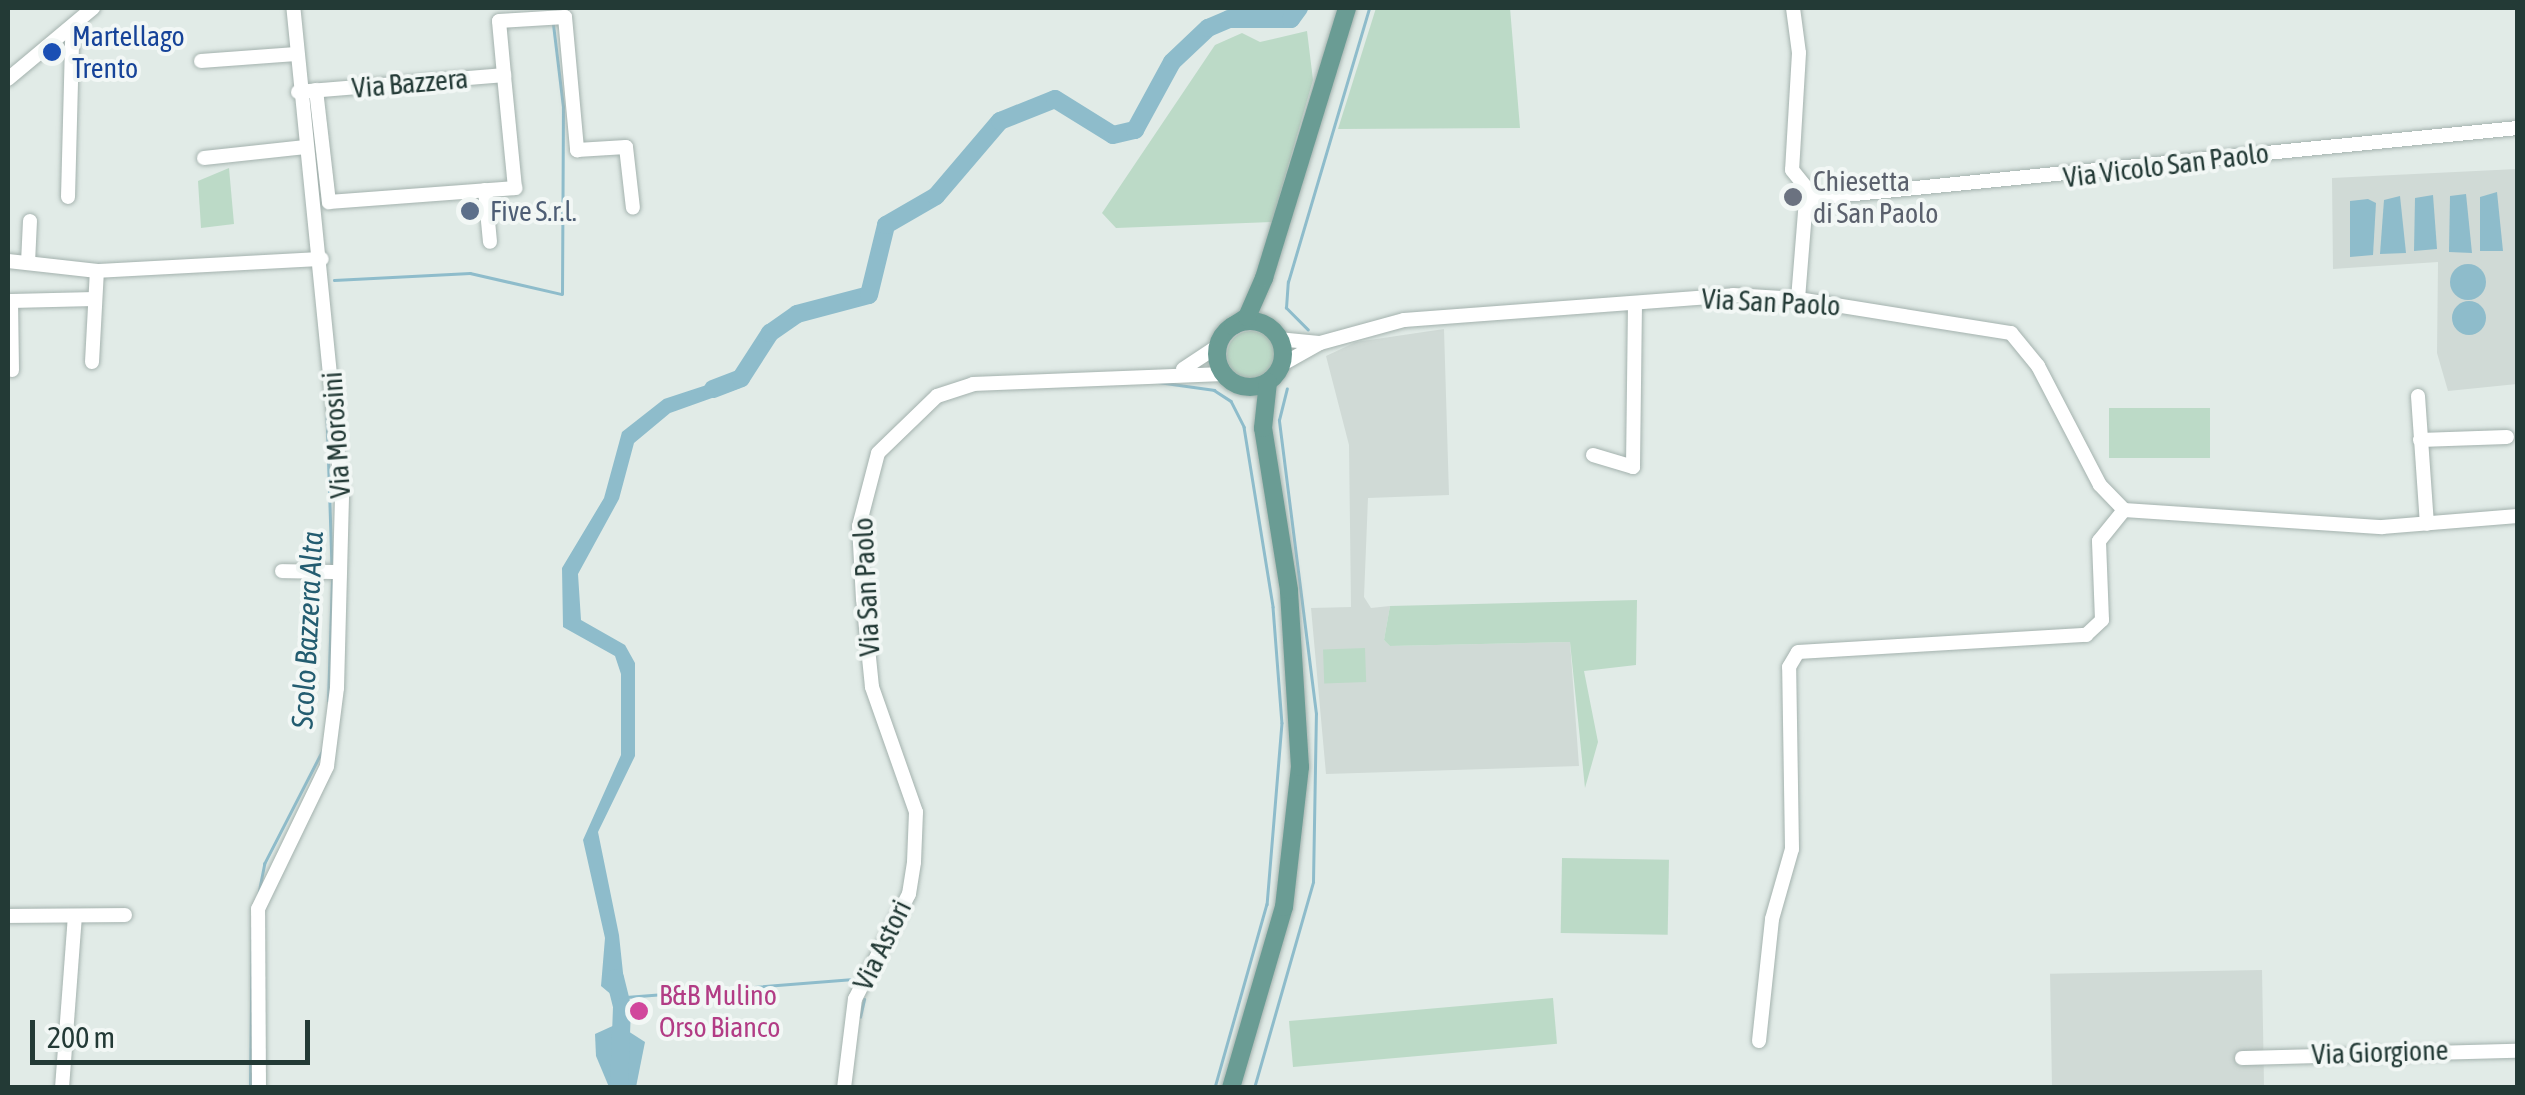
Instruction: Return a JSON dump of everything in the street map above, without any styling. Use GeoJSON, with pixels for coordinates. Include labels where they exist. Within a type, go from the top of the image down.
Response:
{"type":"FeatureCollection","features":[{"type":"Feature","properties":{"kind":"main road"},"geometry":{"type":"LineString","coordinates":[[1262,428],[1239,386],[1223,374],[1218,346],[1233,326],[1247,317],[1264,278],[1347,8]]}},
{"type":"Feature","properties":{"kind":"main road"},"geometry":{"type":"LineString","coordinates":[[1231,1088],[1284,906],[1300,767],[1289,590],[1262,428],[1268,382],[1281,365],[1264,278]]}},
{"type":"Feature","properties":{"kind":"main road"},"geometry":{"type":"LineString","coordinates":[[1233,326],[1274,334]]}},
{"type":"Feature","properties":{"kind":"main road"},"geometry":{"type":"LineString","coordinates":[[1239,386],[1268,382]]}},
{"type":"Feature","properties":{"kind":"street"},"geometry":{"type":"LineString","coordinates":[[8,79],[93,8]]}},
{"type":"Feature","properties":{"kind":"street","name":"Via Morosini"},"geometry":{"type":"LineString","coordinates":[[259,1088],[253,933],[285,843],[327,766],[340,572],[342,495],[322,259],[298,92],[293,8]]}},
{"type":"Feature","properties":{"kind":"street"},"geometry":{"type":"LineString","coordinates":[[1793,8],[1799,53],[1792,170],[1814,198],[1805,212],[1798,299]]}},
{"type":"Feature","properties":{"kind":"street","name":"Via Bazzera"},"geometry":{"type":"LineString","coordinates":[[316,90],[330,202],[515,188],[499,21],[566,17],[577,150],[626,147],[633,208]]}},
{"type":"Feature","properties":{"kind":"street"},"geometry":{"type":"LineString","coordinates":[[68,197],[72,38]]}},
{"type":"Feature","properties":{"kind":"street"},"geometry":{"type":"LineString","coordinates":[[201,61],[296,54]]}},
{"type":"Feature","properties":{"kind":"street","name":"Via Bazzera"},"geometry":{"type":"LineString","coordinates":[[298,92],[504,75]]}},
{"type":"Feature","properties":{"kind":"street","name":"Via Vicolo San Paolo"},"geometry":{"type":"LineString","coordinates":[[1814,198],[2518,128]]}},
{"type":"Feature","properties":{"kind":"street"},"geometry":{"type":"LineString","coordinates":[[204,158],[305,146]]}},
{"type":"Feature","properties":{"kind":"street"},"geometry":{"type":"LineString","coordinates":[[486,190],[490,242]]}},
{"type":"Feature","properties":{"kind":"street"},"geometry":{"type":"LineString","coordinates":[[28,264],[30,222]]}},
{"type":"Feature","properties":{"kind":"street"},"geometry":{"type":"LineString","coordinates":[[8,261],[97,271],[322,259]]}},
{"type":"Feature","properties":{"kind":"street"},"geometry":{"type":"LineString","coordinates":[[92,362],[97,271]]}},
{"type":"Feature","properties":{"kind":"street"},"geometry":{"type":"LineString","coordinates":[[12,370],[11,301],[95,299]]}},
{"type":"Feature","properties":{"kind":"street","name":"Via San Paolo"},"geometry":{"type":"LineString","coordinates":[[1281,365],[1320,343],[1404,320],[1635,303],[1798,299],[2010,333],[2038,366],[2100,485],[2124,510]]}},
{"type":"Feature","properties":{"kind":"street"},"geometry":{"type":"LineString","coordinates":[[1593,455],[1632,467],[1635,303]]}},
{"type":"Feature","properties":{"kind":"street","name":"Via San Paolo"},"geometry":{"type":"LineString","coordinates":[[1274,334],[1320,343]]}},
{"type":"Feature","properties":{"kind":"street","name":"Via San Paolo"},"geometry":{"type":"LineString","coordinates":[[1178,371],[1218,346]]}},
{"type":"Feature","properties":{"kind":"street","name":"Via San Paolo"},"geometry":{"type":"LineString","coordinates":[[914,862],[916,812],[872,687],[864,599],[859,526],[878,453],[937,396],[973,384],[1178,371],[1223,374]]}},
{"type":"Feature","properties":{"kind":"street"},"geometry":{"type":"LineString","coordinates":[[2418,396],[2427,524]]}},
{"type":"Feature","properties":{"kind":"street"},"geometry":{"type":"LineString","coordinates":[[2420,440],[2507,437]]}},
{"type":"Feature","properties":{"kind":"street"},"geometry":{"type":"LineString","coordinates":[[1759,1041],[1772,919],[1792,849],[1789,668],[1798,652],[2086,635],[2102,620],[2099,542],[2124,510],[2185,520],[2427,524],[2518,516]]}},
{"type":"Feature","properties":{"kind":"street"},"geometry":{"type":"LineString","coordinates":[[282,571],[340,572]]}},
{"type":"Feature","properties":{"kind":"street","name":"Via Astori"},"geometry":{"type":"LineString","coordinates":[[844,1088],[855,999],[908,894],[914,862]]}},
{"type":"Feature","properties":{"kind":"street"},"geometry":{"type":"LineString","coordinates":[[8,916],[125,915]]}},
{"type":"Feature","properties":{"kind":"street"},"geometry":{"type":"LineString","coordinates":[[62,1088],[75,916]]}},
{"type":"Feature","properties":{"kind":"street","name":"Via Giorgione"},"geometry":{"type":"LineString","coordinates":[[2242,1058],[2518,1051]]}},
{"type":"Feature","properties":{"kind":"shaded area"},"geometry":{"type":"Polygon","coordinates":[[[2517,169],[2517,384],[2448,391],[2437,353],[2438,262],[2333,269],[2332,178],[2517,169]]]}},
{"type":"Feature","properties":{"kind":"shaded area"},"geometry":{"type":"Polygon","coordinates":[[[1444,329],[1449,495],[1368,498],[1364,597],[1371,608],[1390,606],[1384,640],[1390,646],[1570,642],[1579,766],[1326,774],[1311,608],[1351,607],[1349,445],[1326,356],[1356,342],[1444,329]]]}},
{"type":"Feature","properties":{"kind":"shaded area"},"geometry":{"type":"Polygon","coordinates":[[[2262,970],[2264,1087],[2052,1088],[2050,974],[2262,970]]]}},
{"type":"Feature","properties":{"kind":"green space"},"geometry":{"type":"Polygon","coordinates":[[[1376,8],[1510,8],[1520,128],[1338,129],[1376,8]]]}},
{"type":"Feature","properties":{"kind":"green space"},"geometry":{"type":"Polygon","coordinates":[[[1307,31],[1313,80],[1272,222],[1116,228],[1102,213],[1215,45],[1242,33],[1260,42],[1307,31]]]}},
{"type":"Feature","properties":{"kind":"green space"},"geometry":{"type":"Polygon","coordinates":[[[229,168],[234,224],[201,228],[198,181],[229,168]]]}},
{"type":"Feature","properties":{"kind":"green space"},"geometry":{"type":"Polygon","coordinates":[[[1251,331],[1268,338],[1275,355],[1268,372],[1251,379],[1234,372],[1227,355],[1234,338],[1251,331]]]}},
{"type":"Feature","properties":{"kind":"green space"},"geometry":{"type":"Polygon","coordinates":[[[2109,408],[2210,408],[2210,458],[2109,458],[2109,408]]]}},
{"type":"Feature","properties":{"kind":"green space"},"geometry":{"type":"Polygon","coordinates":[[[1637,600],[1636,665],[1584,671],[1598,742],[1585,788],[1570,642],[1390,646],[1384,640],[1390,606],[1637,600]]]}},
{"type":"Feature","properties":{"kind":"green space"},"geometry":{"type":"Polygon","coordinates":[[[1365,648],[1366,682],[1324,683],[1323,649],[1365,648]]]}},
{"type":"Feature","properties":{"kind":"green space"},"geometry":{"type":"Polygon","coordinates":[[[1562,858],[1669,860],[1668,935],[1561,933],[1562,858]]]}},
{"type":"Feature","properties":{"kind":"green space"},"geometry":{"type":"Polygon","coordinates":[[[1553,998],[1557,1044],[1293,1067],[1289,1021],[1553,998]]]}},
{"type":"Feature","properties":{"kind":"water"},"geometry":{"type":"Polygon","coordinates":[[[2497,192],[2503,251],[2480,251],[2480,197],[2497,192]]]}},
{"type":"Feature","properties":{"kind":"water"},"geometry":{"type":"Polygon","coordinates":[[[2466,194],[2472,253],[2449,252],[2450,196],[2466,194]]]}},
{"type":"Feature","properties":{"kind":"water"},"geometry":{"type":"Polygon","coordinates":[[[2433,195],[2437,249],[2414,251],[2415,198],[2433,195]]]}},
{"type":"Feature","properties":{"kind":"water"},"geometry":{"type":"Polygon","coordinates":[[[2400,196],[2406,253],[2380,254],[2384,200],[2400,196]]]}},
{"type":"Feature","properties":{"kind":"water"},"geometry":{"type":"Polygon","coordinates":[[[2368,199],[2376,203],[2373,255],[2350,257],[2350,201],[2368,199]]]}},
{"type":"Feature","properties":{"kind":"water"},"geometry":{"type":"Polygon","coordinates":[[[2468,264],[2481,269],[2486,282],[2481,295],[2468,300],[2455,295],[2450,282],[2455,269],[2468,264]]]}},
{"type":"Feature","properties":{"kind":"water"},"geometry":{"type":"Polygon","coordinates":[[[2469,301],[2481,306],[2486,318],[2481,330],[2469,335],[2457,330],[2452,318],[2457,306],[2469,301]]]}},
{"type":"Feature","properties":{"kind":"water"},"geometry":{"type":"Polygon","coordinates":[[[731,377],[740,388],[670,413],[634,443],[619,499],[578,574],[581,620],[625,645],[635,663],[635,756],[598,832],[619,935],[626,1001],[619,1001],[601,986],[605,938],[583,840],[621,755],[621,674],[615,656],[563,627],[562,568],[604,498],[622,432],[664,399],[731,377]]]}},
{"type":"Feature","properties":{"kind":"water"},"geometry":{"type":"Polygon","coordinates":[[[617,1024],[645,1042],[636,1087],[609,1087],[596,1056],[595,1034],[617,1024]]]}},
{"type":"Feature","properties":{"kind":"waterway"},"geometry":{"type":"LineString","coordinates":[[713,389],[741,378],[770,333],[797,314],[869,295],[886,225],[936,196],[1000,121],[1055,99],[1113,135],[1135,130],[1172,62],[1208,28],[1229,19],[1291,19],[1299,8]]}},
{"type":"Feature","properties":{"kind":"waterway"},"geometry":{"type":"LineString","coordinates":[[1308,330],[1286,308],[1288,282],[1369,8]]}},
{"type":"Feature","properties":{"kind":"waterway","name":"Scolo Bazzera Alta"},"geometry":{"type":"LineString","coordinates":[[334,280],[470,273],[562,294],[563,107],[553,24]]}},
{"type":"Feature","properties":{"kind":"waterway"},"geometry":{"type":"LineString","coordinates":[[1151,381],[1214,390],[1231,401],[1244,427],[1273,607],[1282,723],[1267,904],[1215,1088]]}},
{"type":"Feature","properties":{"kind":"waterway"},"geometry":{"type":"LineString","coordinates":[[1254,1088],[1313,882],[1316,714],[1279,420],[1287,389]]}},
{"type":"Feature","properties":{"kind":"waterway","name":"Scolo Bazzera Alta"},"geometry":{"type":"LineString","coordinates":[[327,415],[332,566]]}},
{"type":"Feature","properties":{"kind":"waterway","name":"Scolo Bazzera Alta"},"geometry":{"type":"LineString","coordinates":[[328,701],[332,579]]}},
{"type":"Feature","properties":{"kind":"waterway","name":"Scolo Bazzera Alta"},"geometry":{"type":"LineString","coordinates":[[258,896],[264,864],[323,749]]}},
{"type":"Feature","properties":{"kind":"waterway","name":"Scolo Bazzera Alta"},"geometry":{"type":"LineString","coordinates":[[250,1088],[252,928]]}},
{"type":"Feature","properties":{"kind":"waterway"},"geometry":{"type":"LineString","coordinates":[[615,978],[622,1007],[619,1088]]}},
{"type":"Feature","properties":{"kind":"waterway"},"geometry":{"type":"LineString","coordinates":[[626,997],[856,979]]}},
{"type":"Feature","properties":{"kind":"waterway"},"geometry":{"type":"LineString","coordinates":[[860,1017],[864,999]]}},
{"type":"Feature","properties":{"kind":"place","name":"Martellago Trento"},"geometry":{"type":"Point","coordinates":[52,52]}},
{"type":"Feature","properties":{"kind":"place","name":"Chiesetta di San Paolo"},"geometry":{"type":"Point","coordinates":[1793,197]}},
{"type":"Feature","properties":{"kind":"place","name":"Five S.r.l."},"geometry":{"type":"Point","coordinates":[470,211]}},
{"type":"Feature","properties":{"kind":"place","name":"B&B Mulino Orso Bianco"},"geometry":{"type":"Point","coordinates":[639,1011]}}]}
